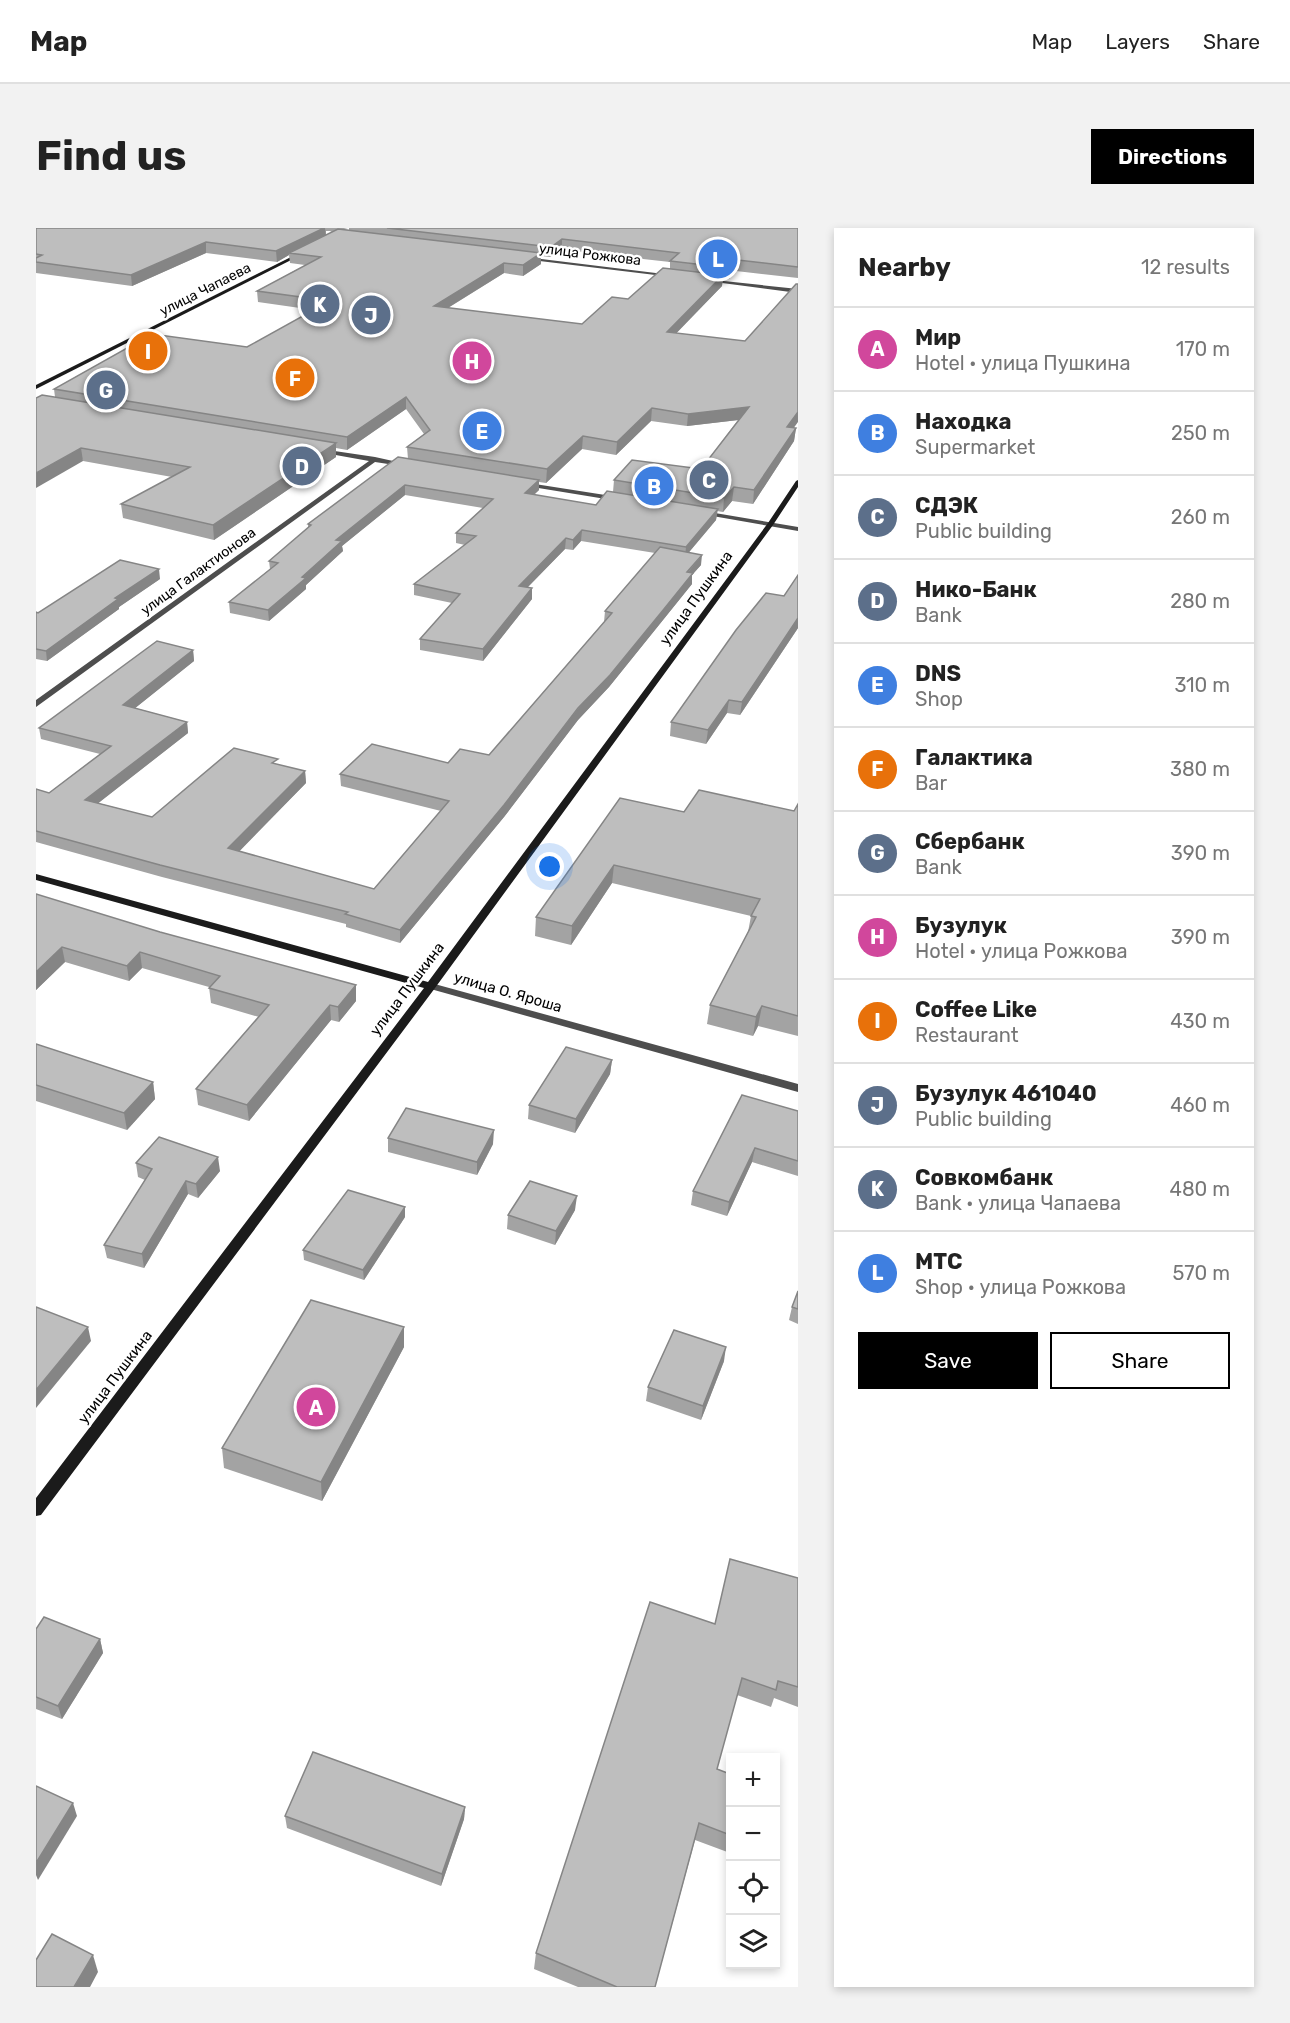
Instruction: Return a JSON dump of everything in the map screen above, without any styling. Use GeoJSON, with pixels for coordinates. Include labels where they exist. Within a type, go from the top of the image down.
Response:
{"type":"FeatureCollection","features":[{"type":"Feature","properties":{"kind":"main road","name":"улица Чапаева"},"geometry":{"type":"LineString","coordinates":[[36,387],[309,250]]}},
{"type":"Feature","properties":{"kind":"main road","name":"улица Пушкина"},"geometry":{"type":"LineString","coordinates":[[36,1510],[431,986],[771,524],[798,482]]}},
{"type":"Feature","properties":{"kind":"main road","name":"улица О. Яроша"},"geometry":{"type":"LineString","coordinates":[[36,877],[431,986]]}},
{"type":"Feature","properties":{"kind":"street","name":"улица Рожкова"},"geometry":{"type":"LineString","coordinates":[[512,256],[674,276]]}},
{"type":"Feature","properties":{"kind":"street"},"geometry":{"type":"LineString","coordinates":[[697,279],[798,291]]}},
{"type":"Feature","properties":{"kind":"street"},"geometry":{"type":"LineString","coordinates":[[315,450],[422,467]]}},
{"type":"Feature","properties":{"kind":"street","name":"улица Галактионова"},"geometry":{"type":"LineString","coordinates":[[36,704],[375,459]]}},
{"type":"Feature","properties":{"kind":"street"},"geometry":{"type":"LineString","coordinates":[[515,482],[631,501]]}},
{"type":"Feature","properties":{"kind":"street"},"geometry":{"type":"LineString","coordinates":[[689,511],[798,529]]}},
{"type":"Feature","properties":{"kind":"street","name":"улица О. Яроша"},"geometry":{"type":"LineString","coordinates":[[431,986],[798,1088]]}},
{"type":"Feature","properties":{"kind":"building"},"geometry":{"type":"Polygon","coordinates":[[[36,228],[324,228],[276,251],[206,242],[131,275],[36,262],[36,258],[42,255],[36,254],[36,228]]]}},
{"type":"Feature","properties":{"kind":"building"},"geometry":{"type":"Polygon","coordinates":[[[387,228],[798,228],[798,267],[738,260],[730,268],[670,261],[679,253],[562,239],[551,247],[387,228]]]}},
{"type":"Feature","properties":{"kind":"building"},"geometry":{"type":"Polygon","coordinates":[[[338,229],[541,253],[523,265],[504,263],[434,306],[582,324],[612,297],[628,299],[663,268],[723,275],[667,332],[745,341],[798,284],[798,412],[787,427],[796,428],[754,490],[734,487],[724,498],[614,480],[632,460],[701,469],[749,407],[688,414],[652,408],[617,442],[583,436],[547,469],[407,447],[430,430],[406,397],[347,437],[54,389],[152,334],[247,347],[330,301],[257,291],[321,257],[289,253],[338,229]]]}},
{"type":"Feature","properties":{"kind":"building"},"geometry":{"type":"Polygon","coordinates":[[[42,395],[336,443],[213,525],[121,504],[190,467],[81,448],[36,473],[36,398],[42,395]]]}},
{"type":"Feature","properties":{"kind":"building"},"geometry":{"type":"Polygon","coordinates":[[[398,457],[539,480],[525,493],[596,505],[607,491],[718,509],[686,547],[582,530],[573,540],[566,538],[519,586],[532,588],[483,649],[420,639],[460,594],[414,584],[476,536],[456,533],[493,499],[405,485],[336,540],[342,541],[302,577],[306,578],[268,610],[229,602],[278,563],[269,561],[311,525],[308,524],[398,457]]]}},
{"type":"Feature","properties":{"kind":"building"},"geometry":{"type":"Polygon","coordinates":[[[660,547],[702,555],[687,572],[693,573],[610,675],[578,708],[504,805],[400,930],[345,914],[348,912],[36,831],[36,789],[49,793],[111,746],[39,728],[157,641],[193,650],[123,705],[187,722],[85,800],[152,817],[234,748],[278,759],[272,763],[305,771],[228,848],[374,889],[449,801],[340,774],[372,744],[448,763],[460,749],[489,755],[612,613],[605,611],[660,547]]]}},
{"type":"Feature","properties":{"kind":"building"},"geometry":{"type":"Polygon","coordinates":[[[120,560],[159,569],[115,598],[118,599],[46,651],[36,649],[36,612],[38,613],[120,560]]]}},
{"type":"Feature","properties":{"kind":"building"},"geometry":{"type":"Polygon","coordinates":[[[798,575],[798,618],[742,702],[729,700],[708,730],[671,722],[736,630],[766,593],[784,596],[798,575]]]}},
{"type":"Feature","properties":{"kind":"building"},"geometry":{"type":"Polygon","coordinates":[[[699,790],[794,811],[798,804],[798,1016],[762,1006],[756,1017],[710,1005],[756,917],[751,916],[760,899],[614,865],[572,926],[536,917],[620,798],[684,812],[699,790]]]}},
{"type":"Feature","properties":{"kind":"building"},"geometry":{"type":"Polygon","coordinates":[[[36,894],[160,932],[356,985],[338,1007],[330,1005],[247,1105],[196,1089],[269,1005],[209,988],[220,976],[140,952],[127,966],[62,947],[36,972],[36,894]]]}},
{"type":"Feature","properties":{"kind":"building"},"geometry":{"type":"Polygon","coordinates":[[[36,1044],[153,1082],[124,1113],[36,1085],[36,1044]]]}},
{"type":"Feature","properties":{"kind":"building"},"geometry":{"type":"Polygon","coordinates":[[[566,1047],[612,1060],[576,1119],[529,1105],[566,1047]]]}},
{"type":"Feature","properties":{"kind":"building"},"geometry":{"type":"Polygon","coordinates":[[[742,1095],[798,1111],[798,1161],[755,1148],[729,1202],[693,1191],[742,1095]]]}},
{"type":"Feature","properties":{"kind":"building"},"geometry":{"type":"Polygon","coordinates":[[[406,1108],[494,1130],[477,1162],[388,1138],[406,1108]]]}},
{"type":"Feature","properties":{"kind":"building"},"geometry":{"type":"Polygon","coordinates":[[[159,1137],[218,1157],[196,1184],[186,1181],[142,1254],[104,1245],[152,1169],[136,1163],[159,1137]]]}},
{"type":"Feature","properties":{"kind":"building"},"geometry":{"type":"Polygon","coordinates":[[[530,1181],[577,1196],[556,1231],[508,1215],[530,1181]]]}},
{"type":"Feature","properties":{"kind":"building"},"geometry":{"type":"Polygon","coordinates":[[[348,1190],[405,1207],[363,1270],[303,1250],[348,1190]]]}},
{"type":"Feature","properties":{"kind":"building"},"geometry":{"type":"Polygon","coordinates":[[[798,1291],[798,1309],[792,1307],[798,1291]]]}},
{"type":"Feature","properties":{"kind":"building"},"geometry":{"type":"Polygon","coordinates":[[[311,1300],[404,1327],[321,1482],[222,1448],[311,1300]]]}},
{"type":"Feature","properties":{"kind":"building"},"geometry":{"type":"Polygon","coordinates":[[[36,1307],[88,1327],[36,1390],[36,1307]]]}},
{"type":"Feature","properties":{"kind":"building"},"geometry":{"type":"Polygon","coordinates":[[[674,1330],[726,1347],[703,1406],[648,1387],[674,1330]]]}},
{"type":"Feature","properties":{"kind":"building"},"geometry":{"type":"Polygon","coordinates":[[[730,1559],[798,1578],[798,1687],[778,1681],[776,1690],[742,1678],[717,1769],[726,1772],[726,1833],[699,1823],[655,1987],[617,1987],[536,1953],[650,1602],[715,1624],[730,1559]]]}},
{"type":"Feature","properties":{"kind":"building"},"geometry":{"type":"Polygon","coordinates":[[[44,1617],[100,1639],[58,1706],[36,1697],[36,1629],[44,1617]]]}},
{"type":"Feature","properties":{"kind":"building"},"geometry":{"type":"Polygon","coordinates":[[[313,1752],[465,1807],[442,1874],[285,1816],[313,1752]]]}},
{"type":"Feature","properties":{"kind":"building"},"geometry":{"type":"Polygon","coordinates":[[[36,1786],[73,1803],[36,1863],[36,1786]]]}},
{"type":"Feature","properties":{"kind":"building"},"geometry":{"type":"Polygon","coordinates":[[[52,1934],[93,1955],[74,1987],[36,1987],[36,1960],[52,1934]]]}},
{"type":"Feature","properties":{"kind":"place","name":"МТС"},"geometry":{"type":"Point","coordinates":[718,259]}},
{"type":"Feature","properties":{"kind":"place","name":"Совкомбанк"},"geometry":{"type":"Point","coordinates":[320,304]}},
{"type":"Feature","properties":{"kind":"place","name":"Бузулук 461040"},"geometry":{"type":"Point","coordinates":[371,315]}},
{"type":"Feature","properties":{"kind":"place","name":"Coffee Like"},"geometry":{"type":"Point","coordinates":[148,351]}},
{"type":"Feature","properties":{"kind":"place","name":"Бузулук"},"geometry":{"type":"Point","coordinates":[472,361]}},
{"type":"Feature","properties":{"kind":"place","name":"Галактика"},"geometry":{"type":"Point","coordinates":[295,378]}},
{"type":"Feature","properties":{"kind":"place","name":"Сбербанк"},"geometry":{"type":"Point","coordinates":[106,390]}},
{"type":"Feature","properties":{"kind":"place","name":"DNS"},"geometry":{"type":"Point","coordinates":[482,431]}},
{"type":"Feature","properties":{"kind":"place","name":"Нико-Банк"},"geometry":{"type":"Point","coordinates":[302,466]}},
{"type":"Feature","properties":{"kind":"place","name":"СДЭК"},"geometry":{"type":"Point","coordinates":[709,480]}},
{"type":"Feature","properties":{"kind":"place","name":"Находка"},"geometry":{"type":"Point","coordinates":[654,486]}},
{"type":"Feature","properties":{"kind":"place","name":"Мир"},"geometry":{"type":"Point","coordinates":[316,1407]}}]}
